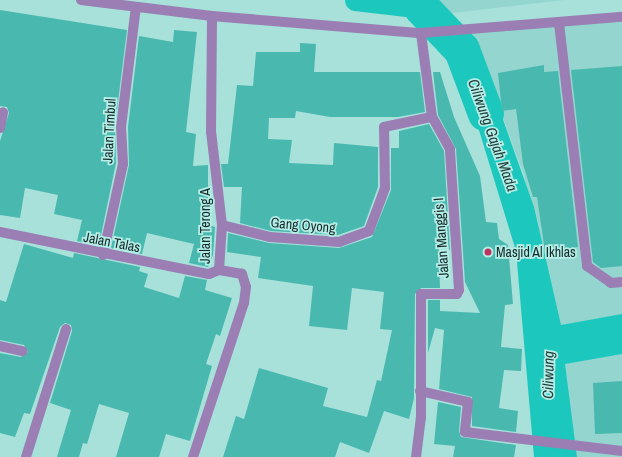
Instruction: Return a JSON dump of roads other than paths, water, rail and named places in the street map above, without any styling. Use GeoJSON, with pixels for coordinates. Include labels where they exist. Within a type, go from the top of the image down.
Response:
{"type":"FeatureCollection","features":[{"type":"Feature","properties":{"kind":"street"},"geometry":{"type":"LineString","coordinates":[[81,0],[212,16],[421,33],[481,30],[622,17]]}},
{"type":"Feature","properties":{"kind":"street","name":"Jalan Timbul"},"geometry":{"type":"LineString","coordinates":[[103,255],[122,164],[121,127],[136,7]]}},
{"type":"Feature","properties":{"kind":"street","name":"Jalan Terong A"},"geometry":{"type":"LineString","coordinates":[[193,457],[244,303],[242,274],[219,270],[222,225],[211,132],[212,16]]}},
{"type":"Feature","properties":{"kind":"street"},"geometry":{"type":"LineString","coordinates":[[559,23],[588,266],[611,283],[622,282]]}},
{"type":"Feature","properties":{"kind":"street","name":"Jalan Manggis I"},"geometry":{"type":"LineString","coordinates":[[416,457],[420,391],[421,294],[457,294],[459,290],[450,149],[432,117],[421,33]]}},
{"type":"Feature","properties":{"kind":"street"},"geometry":{"type":"LineString","coordinates":[[0,128],[3,112]]}},
{"type":"Feature","properties":{"kind":"street","name":"Gang Oyong"},"geometry":{"type":"LineString","coordinates":[[222,225],[270,237],[338,242],[369,231],[385,188],[384,127],[432,117]]}},
{"type":"Feature","properties":{"kind":"street","name":"Jalan Talas"},"geometry":{"type":"LineString","coordinates":[[0,232],[103,255],[209,274],[219,270]]}},
{"type":"Feature","properties":{"kind":"street"},"geometry":{"type":"LineString","coordinates":[[26,457],[66,329]]}},
{"type":"Feature","properties":{"kind":"street"},"geometry":{"type":"LineString","coordinates":[[0,346],[22,352]]}},
{"type":"Feature","properties":{"kind":"street"},"geometry":{"type":"LineString","coordinates":[[420,391],[468,402],[465,432],[512,440],[622,451]]}},
{"type":"Feature","properties":{"kind":"water","name":"Ciliwung"},"geometry":{"type":"Polygon","coordinates":[[[484,66],[534,207],[561,325],[622,314],[622,354],[565,364],[577,457],[534,457],[516,251],[460,68],[484,66]]]}},
{"type":"Feature","properties":{"kind":"waterway","name":"Ciliwung Gajah Mada"},"geometry":{"type":"LineString","coordinates":[[355,0],[422,8]]}},
{"type":"Feature","properties":{"kind":"waterway","name":"Ciliwung Gajah Mada"},"geometry":{"type":"LineString","coordinates":[[422,8],[462,50],[486,114]]}},
{"type":"Feature","properties":{"kind":"place","name":"Masjid Al Ikhlas"},"geometry":{"type":"Point","coordinates":[488,252]}}]}
